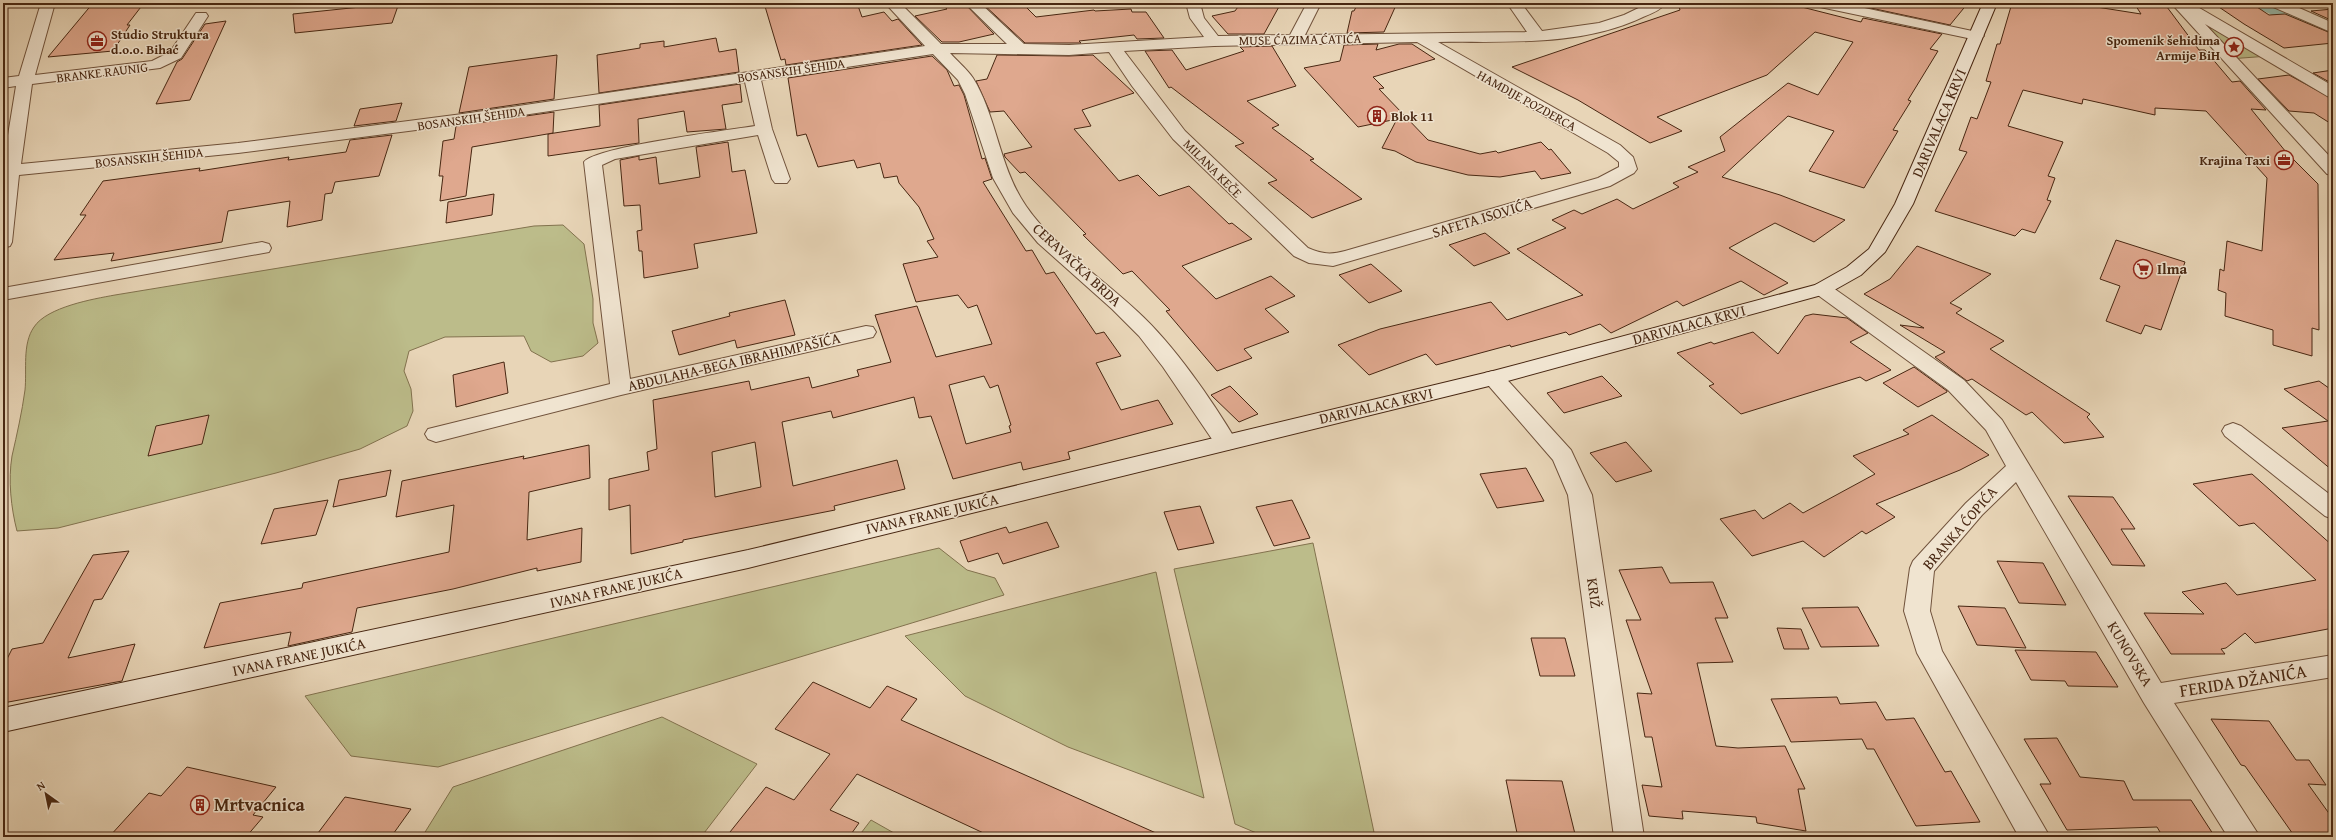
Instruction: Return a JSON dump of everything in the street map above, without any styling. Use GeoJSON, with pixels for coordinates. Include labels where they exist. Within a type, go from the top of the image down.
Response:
{"type":"FeatureCollection","features":[{"type":"Feature","properties":{"kind":"street"},"geometry":{"type":"LineString","coordinates":[[3,242],[7,171],[25,81],[48,3]]}},
{"type":"Feature","properties":{"kind":"street","name":"CERAVAČKA BRDA"},"geometry":{"type":"LineString","coordinates":[[892,3],[965,78],[974,93],[1001,178],[1020,209],[1050,244],[1132,317],[1154,339],[1226,442]]}},
{"type":"Feature","properties":{"kind":"street"},"geometry":{"type":"LineString","coordinates":[[972,3],[1020,48]]}},
{"type":"Feature","properties":{"kind":"street"},"geometry":{"type":"LineString","coordinates":[[1193,3],[1197,18],[1214,41]]}},
{"type":"Feature","properties":{"kind":"street"},"geometry":{"type":"LineString","coordinates":[[1296,39],[1314,3]]}},
{"type":"Feature","properties":{"kind":"street"},"geometry":{"type":"LineString","coordinates":[[1514,3],[1538,36]]}},
{"type":"Feature","properties":{"kind":"street","name":"MUSE ĆAZIMA ĆATIĆA"},"geometry":{"type":"LineString","coordinates":[[936,49],[1020,48],[1070,50],[1214,41],[1538,36],[1582,32],[1612,26],[1639,16],[1659,3]]}},
{"type":"Feature","properties":{"kind":"street"},"geometry":{"type":"LineString","coordinates":[[1820,3],[1977,36]]}},
{"type":"Feature","properties":{"kind":"street","name":"DARIVALACA KRVI"},"geometry":{"type":"LineString","coordinates":[[1226,442],[1493,378],[1822,289],[1854,271],[1876,252],[1904,204],[1990,3]]}},
{"type":"Feature","properties":{"kind":"street"},"geometry":{"type":"LineString","coordinates":[[2180,3],[2333,93]]}},
{"type":"Feature","properties":{"kind":"street"},"geometry":{"type":"LineString","coordinates":[[2180,3],[2206,35],[2333,170]]}},
{"type":"Feature","properties":{"kind":"street"},"geometry":{"type":"LineString","coordinates":[[2276,3],[2333,30]]}},
{"type":"Feature","properties":{"kind":"street","name":"BRANKE RAUNIG"},"geometry":{"type":"LineString","coordinates":[[3,83],[143,68],[166,61],[176,54],[201,16]]}},
{"type":"Feature","properties":{"kind":"street"},"geometry":{"type":"LineString","coordinates":[[2206,35],[2214,30],[2233,33]]}},
{"type":"Feature","properties":{"kind":"street","name":"HAMDIJE POZDERCA"},"geometry":{"type":"LineString","coordinates":[[1419,37],[1477,72],[1614,149],[1627,162],[1628,169]]}},
{"type":"Feature","properties":{"kind":"street","name":"MILANA KEČE"},"geometry":{"type":"LineString","coordinates":[[1114,48],[1165,119],[1218,174],[1301,252],[1316,259],[1333,260]]}},
{"type":"Feature","properties":{"kind":"street","name":"BOSANSKIH ŠEHIDA"},"geometry":{"type":"LineString","coordinates":[[7,171],[238,148],[470,118],[936,49]]}},
{"type":"Feature","properties":{"kind":"street"},"geometry":{"type":"LineString","coordinates":[[752,76],[764,129],[781,179]]}},
{"type":"Feature","properties":{"kind":"street","name":"ABDULAHA-BEGA IBRAHIMPAŠIĆA"},"geometry":{"type":"LineString","coordinates":[[764,129],[611,155],[593,162],[621,388],[866,332]]}},
{"type":"Feature","properties":{"kind":"street","name":"SAFETA ISOVIĆA"},"geometry":{"type":"LineString","coordinates":[[1333,260],[1397,244],[1604,182],[1628,169]]}},
{"type":"Feature","properties":{"kind":"street"},"geometry":{"type":"LineString","coordinates":[[3,294],[262,248]]}},
{"type":"Feature","properties":{"kind":"street"},"geometry":{"type":"LineString","coordinates":[[1822,289],[1956,385],[1994,425],[2019,468]]}},
{"type":"Feature","properties":{"kind":"street","name":"KRIŽ"},"geometry":{"type":"LineString","coordinates":[[1493,378],[1563,456],[1580,495],[1629,837]]}},
{"type":"Feature","properties":{"kind":"street"},"geometry":{"type":"LineString","coordinates":[[436,434],[621,388]]}},
{"type":"Feature","properties":{"kind":"street"},"geometry":{"type":"LineString","coordinates":[[2233,431],[2333,510]]}},
{"type":"Feature","properties":{"kind":"street","name":"IVANA FRANE JUKIĆA"},"geometry":{"type":"LineString","coordinates":[[3,720],[269,664],[748,558],[1226,442]]}},
{"type":"Feature","properties":{"kind":"street","name":"KUNOVSKA"},"geometry":{"type":"LineString","coordinates":[[2019,468],[2154,694],[2245,837]]}},
{"type":"Feature","properties":{"kind":"street","name":"BRANKA ĆOPIĆA"},"geometry":{"type":"LineString","coordinates":[[2019,468],[2002,480],[1974,509],[1922,568],[1918,611],[1930,653],[2035,837]]}},
{"type":"Feature","properties":{"kind":"street","name":"FERIDA DŽANIĆA"},"geometry":{"type":"LineString","coordinates":[[2154,694],[2333,666]]}},
{"type":"Feature","properties":{"kind":"green space"},"geometry":{"type":"Polygon","coordinates":[[[2181,3],[2269,56],[2229,59],[2181,3]]]}},
{"type":"Feature","properties":{"kind":"green space"},"geometry":{"type":"Polygon","coordinates":[[[563,225],[584,244],[593,299],[593,323],[598,343],[583,356],[551,362],[531,351],[524,336],[445,337],[409,351],[404,371],[411,389],[413,411],[407,426],[360,449],[276,473],[58,528],[17,531],[13,513],[10,475],[12,456],[25,390],[26,349],[30,334],[34,327],[40,320],[49,314],[71,305],[115,295],[534,226],[563,225]]]}},
{"type":"Feature","properties":{"kind":"green space"},"geometry":{"type":"Polygon","coordinates":[[[1313,543],[1375,837],[1266,837],[1235,824],[1174,569],[1313,543]]]}},
{"type":"Feature","properties":{"kind":"green space"},"geometry":{"type":"Polygon","coordinates":[[[939,548],[967,570],[995,578],[1004,595],[438,767],[351,756],[305,696],[939,548]]]}},
{"type":"Feature","properties":{"kind":"green space"},"geometry":{"type":"Polygon","coordinates":[[[1156,572],[1204,798],[1068,747],[965,696],[905,636],[1156,572]]]}},
{"type":"Feature","properties":{"kind":"green space"},"geometry":{"type":"Polygon","coordinates":[[[662,717],[757,764],[701,837],[422,837],[453,787],[662,717]]]}},
{"type":"Feature","properties":{"kind":"green space"},"geometry":{"type":"Polygon","coordinates":[[[871,820],[901,837],[858,837],[871,820]]]}},
{"type":"Feature","properties":{"kind":"building"},"geometry":{"type":"Polygon","coordinates":[[[93,3],[144,3],[127,25],[130,25],[113,51],[48,57],[93,3]]]}},
{"type":"Feature","properties":{"kind":"building"},"geometry":{"type":"Polygon","coordinates":[[[399,3],[392,23],[295,33],[293,14],[399,3]]]}},
{"type":"Feature","properties":{"kind":"building"},"geometry":{"type":"Polygon","coordinates":[[[764,3],[806,3],[807,7],[832,3],[857,3],[862,17],[884,12],[892,21],[898,19],[922,45],[786,65],[785,59],[781,60],[764,3]]]}},
{"type":"Feature","properties":{"kind":"building"},"geometry":{"type":"Polygon","coordinates":[[[940,3],[964,3],[994,34],[959,42],[942,42],[915,16],[947,9],[940,3]]]}},
{"type":"Feature","properties":{"kind":"building"},"geometry":{"type":"Polygon","coordinates":[[[982,3],[1022,3],[1036,17],[1094,10],[1131,9],[1132,12],[1146,12],[1164,38],[1137,39],[1134,35],[1079,41],[1081,43],[1025,43],[982,3]]]}},
{"type":"Feature","properties":{"kind":"building"},"geometry":{"type":"Polygon","coordinates":[[[1251,3],[1281,3],[1264,34],[1228,34],[1212,16],[1235,11],[1240,4],[1248,6],[1251,3]]]}},
{"type":"Feature","properties":{"kind":"building"},"geometry":{"type":"Polygon","coordinates":[[[1358,3],[1397,3],[1384,32],[1347,33],[1352,11],[1354,11],[1358,3]]]}},
{"type":"Feature","properties":{"kind":"building"},"geometry":{"type":"Polygon","coordinates":[[[1678,3],[1786,3],[1861,22],[1863,18],[1942,34],[1930,49],[1938,51],[1908,100],[1911,101],[1893,130],[1898,131],[1864,188],[1809,171],[1834,131],[1788,116],[1722,177],[1780,195],[1845,220],[1814,242],[1775,223],[1729,248],[1788,283],[1764,295],[1741,281],[1683,306],[1677,301],[1611,333],[1600,324],[1569,335],[1566,332],[1436,365],[1426,354],[1369,375],[1338,345],[1380,329],[1491,302],[1507,320],[1583,295],[1517,249],[1566,228],[1552,220],[1574,210],[1582,214],[1617,199],[1633,209],[1679,187],[1673,183],[1698,172],[1688,167],[1725,151],[1720,137],[1788,83],[1818,95],[1853,42],[1815,32],[1767,75],[1657,117],[1682,131],[1650,143],[1578,100],[1512,67],[1680,10],[1678,3]]]}},
{"type":"Feature","properties":{"kind":"building"},"geometry":{"type":"Polygon","coordinates":[[[1868,3],[1968,3],[1950,25],[1866,7],[1868,3]]]}},
{"type":"Feature","properties":{"kind":"building"},"geometry":{"type":"Polygon","coordinates":[[[2012,3],[2071,3],[2141,14],[2134,3],[2164,3],[2199,50],[2205,50],[2232,82],[2240,81],[2266,110],[2251,109],[2286,152],[2318,184],[2319,330],[2312,328],[2312,356],[2273,345],[2273,330],[2225,316],[2226,293],[2218,290],[2220,269],[2224,271],[2227,241],[2262,251],[2267,178],[2206,111],[2155,108],[2155,115],[2083,99],[2082,104],[2023,90],[2008,126],[2063,142],[2048,176],[2055,178],[2047,200],[2051,201],[2035,233],[2022,229],[2015,236],[1935,211],[1967,152],[1959,150],[1971,117],[1977,119],[1991,82],[1986,81],[1997,44],[2000,44],[2012,3]]]}},
{"type":"Feature","properties":{"kind":"building"},"geometry":{"type":"Polygon","coordinates":[[[2213,3],[2251,3],[2269,15],[2285,14],[2333,34],[2333,43],[2284,48],[2213,3]]]}},
{"type":"Feature","properties":{"kind":"building"},"geometry":{"type":"Polygon","coordinates":[[[2333,9],[2333,21],[2311,11],[2333,9]]]}},
{"type":"Feature","properties":{"kind":"building"},"geometry":{"type":"Polygon","coordinates":[[[226,21],[190,100],[156,104],[177,62],[182,59],[205,24],[226,21]]]}},
{"type":"Feature","properties":{"kind":"building"},"geometry":{"type":"Polygon","coordinates":[[[716,38],[719,52],[736,49],[739,72],[599,93],[597,55],[640,48],[640,44],[664,41],[664,47],[716,38]]]}},
{"type":"Feature","properties":{"kind":"building","name":"Blok 11"},"geometry":{"type":"Polygon","coordinates":[[[1378,44],[1376,50],[1399,44],[1412,44],[1435,59],[1373,77],[1384,88],[1379,89],[1428,140],[1480,154],[1496,151],[1498,153],[1541,142],[1549,150],[1551,149],[1571,173],[1541,179],[1535,171],[1500,177],[1468,175],[1416,162],[1395,151],[1382,148],[1397,119],[1358,127],[1304,68],[1340,61],[1344,45],[1378,44]]]}},
{"type":"Feature","properties":{"kind":"building"},"geometry":{"type":"Polygon","coordinates":[[[1272,46],[1296,86],[1247,101],[1279,125],[1272,128],[1314,159],[1310,160],[1362,199],[1312,218],[1268,183],[1277,180],[1235,146],[1244,143],[1171,87],[1169,88],[1145,51],[1172,50],[1186,70],[1244,51],[1240,47],[1272,46]]]}},
{"type":"Feature","properties":{"kind":"building"},"geometry":{"type":"Polygon","coordinates":[[[557,55],[554,99],[459,113],[469,67],[557,55]]]}},
{"type":"Feature","properties":{"kind":"building"},"geometry":{"type":"Polygon","coordinates":[[[997,55],[1093,55],[1134,93],[1082,110],[1091,126],[1074,129],[1119,181],[1138,175],[1159,196],[1189,186],[1229,224],[1232,223],[1252,239],[1182,266],[1216,299],[1271,276],[1295,296],[1265,309],[1289,332],[1244,349],[1252,358],[1217,371],[1166,311],[1170,310],[1132,271],[1123,274],[1083,235],[1086,234],[1025,172],[1020,173],[1005,157],[1004,154],[1032,147],[1004,111],[990,112],[976,81],[987,79],[997,55]]]}},
{"type":"Feature","properties":{"kind":"building"},"geometry":{"type":"Polygon","coordinates":[[[932,56],[947,70],[954,86],[959,85],[964,95],[982,159],[985,158],[992,179],[983,182],[1026,251],[1032,250],[1046,274],[1054,272],[1096,334],[1104,332],[1121,356],[1096,363],[1121,410],[1158,400],[1173,424],[1068,452],[1070,459],[1023,470],[1021,462],[953,479],[931,416],[919,418],[914,397],[833,418],[831,411],[782,422],[793,486],[897,460],[905,489],[834,506],[835,510],[683,540],[683,542],[631,554],[630,505],[609,510],[609,479],[649,470],[647,452],[657,449],[653,400],[749,381],[751,390],[809,377],[812,388],[859,376],[857,370],[891,362],[875,315],[917,306],[936,357],[992,344],[977,305],[968,308],[958,295],[916,302],[903,264],[938,257],[927,241],[934,239],[919,207],[899,183],[897,176],[884,178],[880,163],[857,168],[854,160],[818,167],[806,134],[797,136],[788,78],[932,56]],[[984,376],[949,385],[966,444],[1011,432],[1009,426],[1011,425],[998,385],[990,388],[984,376]],[[755,442],[712,452],[715,497],[761,487],[755,442]]]}},
{"type":"Feature","properties":{"kind":"building"},"geometry":{"type":"Polygon","coordinates":[[[2333,70],[2333,84],[2313,73],[2333,70]]]}},
{"type":"Feature","properties":{"kind":"building"},"geometry":{"type":"Polygon","coordinates":[[[2289,75],[2333,99],[2333,125],[2314,113],[2289,111],[2258,79],[2289,75]]]}},
{"type":"Feature","properties":{"kind":"building"},"geometry":{"type":"Polygon","coordinates":[[[740,84],[742,102],[722,105],[726,129],[687,132],[684,111],[638,119],[639,143],[548,156],[548,134],[600,126],[599,105],[740,84]]]}},
{"type":"Feature","properties":{"kind":"building"},"geometry":{"type":"Polygon","coordinates":[[[402,103],[396,121],[354,126],[360,109],[402,103]]]}},
{"type":"Feature","properties":{"kind":"building"},"geometry":{"type":"Polygon","coordinates":[[[554,112],[553,133],[472,147],[466,196],[440,201],[443,176],[439,176],[443,141],[454,139],[456,126],[554,112]]]}},
{"type":"Feature","properties":{"kind":"building"},"geometry":{"type":"Polygon","coordinates":[[[392,135],[379,176],[335,182],[332,193],[325,194],[322,220],[287,227],[290,201],[228,211],[222,242],[111,261],[114,253],[54,260],[86,215],[80,215],[103,181],[200,168],[199,171],[289,157],[288,160],[346,152],[350,140],[392,135]]]}},
{"type":"Feature","properties":{"kind":"building"},"geometry":{"type":"Polygon","coordinates":[[[728,142],[732,172],[745,170],[757,233],[694,244],[698,268],[644,278],[642,251],[639,251],[637,231],[642,230],[640,205],[624,206],[620,160],[639,156],[639,160],[656,157],[659,184],[700,177],[696,147],[728,142]]]}},
{"type":"Feature","properties":{"kind":"building"},"geometry":{"type":"Polygon","coordinates":[[[494,194],[492,215],[446,223],[448,202],[494,194]]]}},
{"type":"Feature","properties":{"kind":"building"},"geometry":{"type":"Polygon","coordinates":[[[1485,233],[1510,253],[1474,266],[1449,245],[1485,233]]]}},
{"type":"Feature","properties":{"kind":"building"},"geometry":{"type":"Polygon","coordinates":[[[2116,240],[2185,262],[2161,330],[2145,325],[2141,334],[2106,321],[2120,286],[2100,279],[2116,240]]]}},
{"type":"Feature","properties":{"kind":"building"},"geometry":{"type":"Polygon","coordinates":[[[1917,246],[1991,274],[1950,303],[1962,309],[1956,313],[2004,341],[1990,349],[2090,414],[2087,417],[2104,437],[2064,443],[2032,412],[2026,415],[1972,379],[1967,381],[1935,357],[1945,352],[1900,325],[1924,328],[1864,294],[1890,279],[1917,246]]]}},
{"type":"Feature","properties":{"kind":"building"},"geometry":{"type":"Polygon","coordinates":[[[1371,264],[1402,291],[1369,303],[1339,275],[1371,264]]]}},
{"type":"Feature","properties":{"kind":"building"},"geometry":{"type":"Polygon","coordinates":[[[785,300],[795,335],[737,348],[735,340],[679,355],[672,331],[730,316],[729,313],[785,300]]]}},
{"type":"Feature","properties":{"kind":"building"},"geometry":{"type":"Polygon","coordinates":[[[1813,314],[1847,318],[1868,333],[1850,342],[1891,370],[1866,381],[1860,377],[1741,414],[1709,386],[1714,384],[1677,353],[1711,342],[1714,344],[1753,332],[1778,354],[1805,316],[1813,314]]]}},
{"type":"Feature","properties":{"kind":"building"},"geometry":{"type":"Polygon","coordinates":[[[504,362],[508,393],[456,407],[453,375],[504,362]]]}},
{"type":"Feature","properties":{"kind":"building"},"geometry":{"type":"Polygon","coordinates":[[[1914,367],[1947,392],[1918,407],[1883,383],[1914,367]]]}},
{"type":"Feature","properties":{"kind":"building"},"geometry":{"type":"Polygon","coordinates":[[[1602,376],[1622,396],[1564,413],[1547,393],[1602,376]]]}},
{"type":"Feature","properties":{"kind":"building"},"geometry":{"type":"Polygon","coordinates":[[[2319,381],[2333,391],[2333,471],[2282,428],[2328,421],[2284,389],[2319,381]]]}},
{"type":"Feature","properties":{"kind":"building"},"geometry":{"type":"Polygon","coordinates":[[[1230,386],[1258,414],[1239,422],[1211,395],[1230,386]]]}},
{"type":"Feature","properties":{"kind":"building"},"geometry":{"type":"Polygon","coordinates":[[[209,415],[202,444],[148,456],[156,426],[209,415]]]}},
{"type":"Feature","properties":{"kind":"building"},"geometry":{"type":"Polygon","coordinates":[[[1932,415],[1989,455],[1960,470],[1876,504],[1895,517],[1866,534],[1862,531],[1824,557],[1803,541],[1752,556],[1720,519],[1755,510],[1763,519],[1790,503],[1803,513],[1875,474],[1853,456],[1909,434],[1903,430],[1932,415]]]}},
{"type":"Feature","properties":{"kind":"building"},"geometry":{"type":"Polygon","coordinates":[[[1626,442],[1652,471],[1616,482],[1590,453],[1626,442]]]}},
{"type":"Feature","properties":{"kind":"building"},"geometry":{"type":"Polygon","coordinates":[[[589,445],[590,478],[529,492],[527,540],[582,528],[581,562],[537,571],[537,568],[453,589],[357,608],[352,632],[288,646],[291,632],[204,648],[220,603],[302,588],[303,583],[449,552],[454,505],[396,517],[402,481],[524,456],[523,459],[589,445]]]}},
{"type":"Feature","properties":{"kind":"building"},"geometry":{"type":"Polygon","coordinates":[[[1526,468],[1544,501],[1497,508],[1480,474],[1526,468]]]}},
{"type":"Feature","properties":{"kind":"building"},"geometry":{"type":"Polygon","coordinates":[[[391,470],[386,496],[333,507],[339,480],[391,470]]]}},
{"type":"Feature","properties":{"kind":"building"},"geometry":{"type":"Polygon","coordinates":[[[2252,474],[2333,546],[2333,628],[2255,643],[2245,633],[2226,648],[2221,649],[2225,654],[2171,654],[2144,613],[2204,614],[2182,592],[2226,583],[2237,595],[2316,580],[2254,523],[2239,526],[2193,484],[2252,474]]]}},
{"type":"Feature","properties":{"kind":"building"},"geometry":{"type":"Polygon","coordinates":[[[2068,496],[2113,497],[2135,529],[2121,529],[2145,566],[2112,565],[2068,496]]]}},
{"type":"Feature","properties":{"kind":"building"},"geometry":{"type":"Polygon","coordinates":[[[328,500],[316,535],[261,544],[274,509],[328,500]]]}},
{"type":"Feature","properties":{"kind":"building"},"geometry":{"type":"Polygon","coordinates":[[[1292,500],[1310,538],[1274,546],[1256,507],[1292,500]]]}},
{"type":"Feature","properties":{"kind":"building"},"geometry":{"type":"Polygon","coordinates":[[[1200,506],[1214,543],[1178,550],[1164,512],[1200,506]]]}},
{"type":"Feature","properties":{"kind":"building"},"geometry":{"type":"Polygon","coordinates":[[[1047,522],[1059,547],[1003,564],[998,553],[968,562],[960,541],[1006,527],[1009,533],[1047,522]]]}},
{"type":"Feature","properties":{"kind":"building"},"geometry":{"type":"Polygon","coordinates":[[[129,551],[102,599],[94,600],[68,658],[135,644],[122,681],[3,703],[3,667],[12,649],[43,643],[93,555],[129,551]]]}},
{"type":"Feature","properties":{"kind":"building"},"geometry":{"type":"Polygon","coordinates":[[[1997,561],[2043,563],[2066,605],[2019,603],[1997,561]]]}},
{"type":"Feature","properties":{"kind":"building"},"geometry":{"type":"Polygon","coordinates":[[[1662,567],[1670,583],[1713,582],[1728,618],[1715,618],[1733,662],[1697,663],[1716,746],[1738,748],[1785,746],[1805,789],[1798,789],[1806,831],[1757,823],[1756,817],[1682,811],[1683,819],[1649,816],[1642,785],[1662,787],[1652,737],[1645,737],[1637,693],[1652,694],[1626,620],[1641,620],[1619,570],[1662,567]]]}},
{"type":"Feature","properties":{"kind":"building"},"geometry":{"type":"Polygon","coordinates":[[[1958,606],[2005,608],[2026,648],[1977,645],[1958,606]]]}},
{"type":"Feature","properties":{"kind":"building"},"geometry":{"type":"Polygon","coordinates":[[[1858,607],[1879,646],[1821,647],[1802,608],[1858,607]]]}},
{"type":"Feature","properties":{"kind":"building"},"geometry":{"type":"Polygon","coordinates":[[[1777,628],[1801,629],[1809,649],[1784,649],[1777,628]]]}},
{"type":"Feature","properties":{"kind":"building"},"geometry":{"type":"Polygon","coordinates":[[[1531,638],[1565,638],[1575,676],[1540,676],[1531,638]]]}},
{"type":"Feature","properties":{"kind":"building"},"geometry":{"type":"Polygon","coordinates":[[[2015,650],[2096,652],[2118,687],[2068,686],[2065,681],[2031,680],[2015,650]]]}},
{"type":"Feature","properties":{"kind":"building"},"geometry":{"type":"Polygon","coordinates":[[[813,682],[870,708],[887,686],[917,699],[901,720],[1165,837],[992,837],[857,774],[830,810],[859,823],[849,837],[726,837],[766,787],[794,800],[830,754],[775,729],[813,682]]]}},
{"type":"Feature","properties":{"kind":"building"},"geometry":{"type":"Polygon","coordinates":[[[1837,697],[1840,704],[1876,702],[1886,720],[1914,718],[1945,772],[1951,771],[1980,822],[1916,826],[1874,749],[1867,749],[1862,739],[1791,742],[1771,699],[1837,697]]]}},
{"type":"Feature","properties":{"kind":"building"},"geometry":{"type":"Polygon","coordinates":[[[2211,719],[2269,721],[2296,760],[2309,760],[2326,785],[2308,784],[2333,819],[2333,837],[2295,837],[2245,766],[2241,765],[2211,719]]]}},
{"type":"Feature","properties":{"kind":"building"},"geometry":{"type":"Polygon","coordinates":[[[2057,738],[2080,777],[2124,781],[2133,800],[2191,800],[2215,837],[2163,837],[2157,827],[2067,830],[2040,784],[2051,784],[2024,739],[2057,738]]]}},
{"type":"Feature","properties":{"kind":"building","name":"Mrtvacnica"},"geometry":{"type":"Polygon","coordinates":[[[187,767],[276,787],[253,815],[263,817],[246,837],[109,837],[149,793],[161,796],[187,767]]]}},
{"type":"Feature","properties":{"kind":"building"},"geometry":{"type":"Polygon","coordinates":[[[1506,780],[1562,781],[1575,834],[1517,833],[1506,780]]]}},
{"type":"Feature","properties":{"kind":"building"},"geometry":{"type":"Polygon","coordinates":[[[345,797],[411,809],[391,837],[315,837],[345,797]]]}},
{"type":"Feature","properties":{"kind":"waterway"},"geometry":{"type":"LineString","coordinates":[[2261,3],[2333,37]]}},
{"type":"Feature","properties":{"kind":"place","name":"Studio Struktura d.o.o. Bihać"},"geometry":{"type":"Point","coordinates":[97,41]}},
{"type":"Feature","properties":{"kind":"place","name":"Spomenik šehidima Armije BiH"},"geometry":{"type":"Point","coordinates":[2234,47]}},
{"type":"Feature","properties":{"kind":"place","name":"Blok 11"},"geometry":{"type":"Point","coordinates":[1377,116]}},
{"type":"Feature","properties":{"kind":"place","name":"Krajina Taxi"},"geometry":{"type":"Point","coordinates":[2284,160]}},
{"type":"Feature","properties":{"kind":"place","name":"Ilma"},"geometry":{"type":"Point","coordinates":[2143,269]}},
{"type":"Feature","properties":{"kind":"place","name":"Mrtvacnica"},"geometry":{"type":"Point","coordinates":[200,805]}}]}
